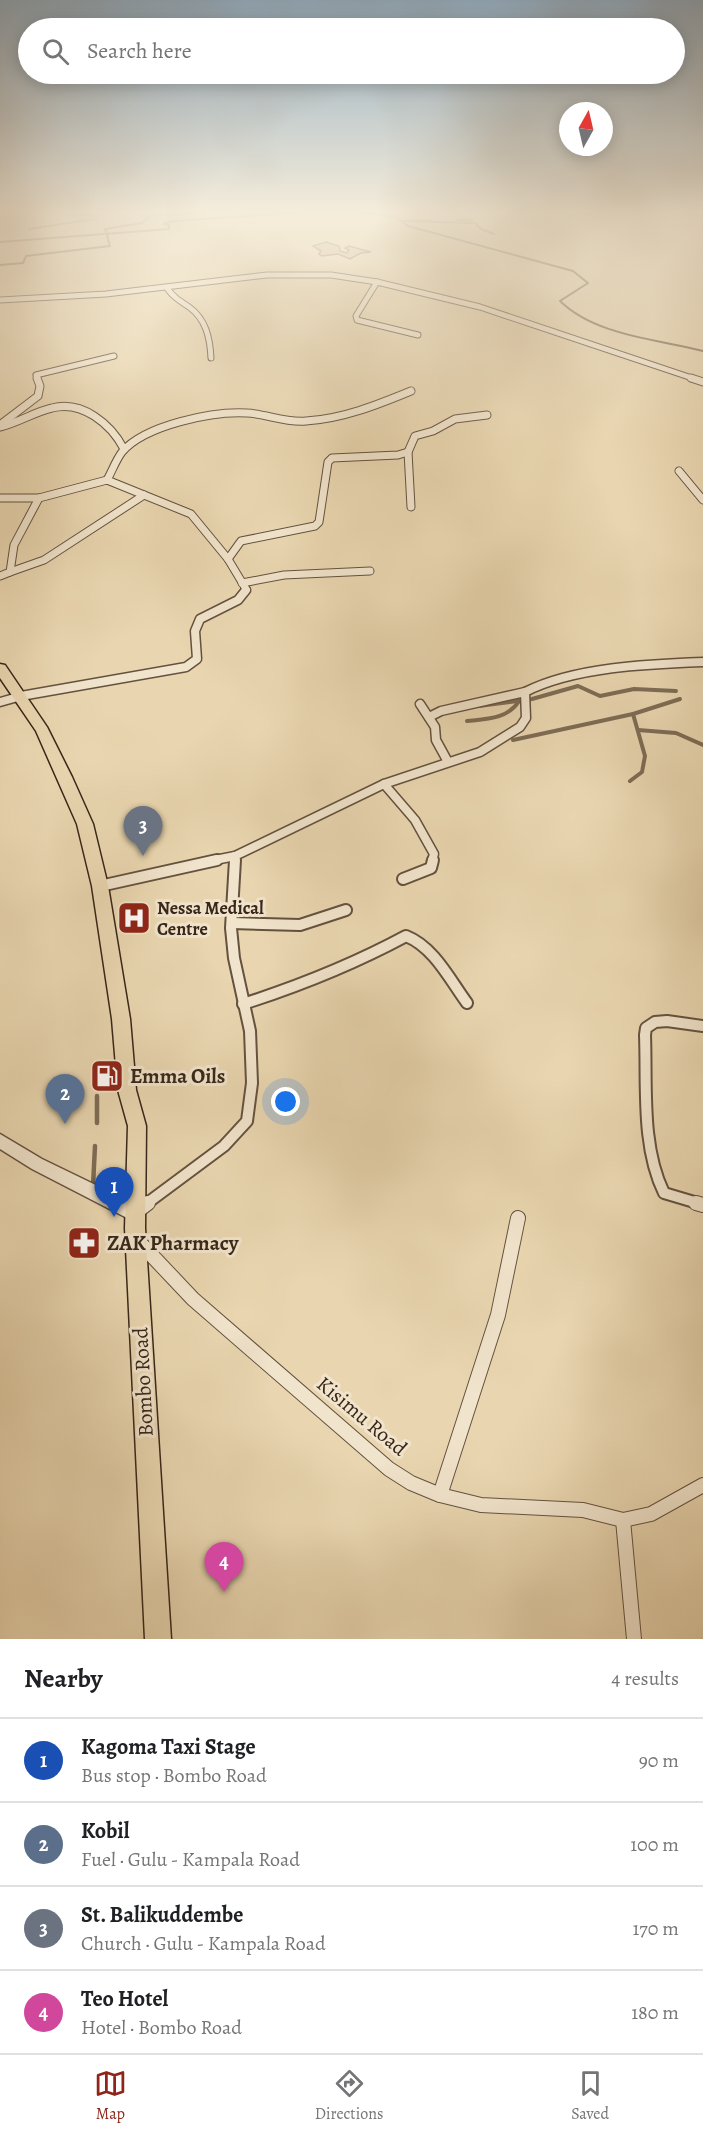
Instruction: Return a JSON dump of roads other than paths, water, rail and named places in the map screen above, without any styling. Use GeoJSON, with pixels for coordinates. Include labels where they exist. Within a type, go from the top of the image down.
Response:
{"type":"FeatureCollection","features":[{"type":"Feature","properties":{"kind":"main road","name":"Bombo Road"},"geometry":{"type":"LineString","coordinates":[[0,668],[42,730],[85,825],[100,886],[121,1019],[127,1090],[137,1126],[135,1221],[158,1639]]}},
{"type":"Feature","properties":{"kind":"street"},"geometry":{"type":"LineString","coordinates":[[0,300],[170,287]]}},
{"type":"Feature","properties":{"kind":"street"},"geometry":{"type":"LineString","coordinates":[[374,287],[357,316],[357,320],[418,335]]}},
{"type":"Feature","properties":{"kind":"street"},"geometry":{"type":"LineString","coordinates":[[400,287],[480,307],[703,382]]}},
{"type":"Feature","properties":{"kind":"street"},"geometry":{"type":"LineString","coordinates":[[167,288],[177,302],[190,307],[205,324],[211,358]]}},
{"type":"Feature","properties":{"kind":"street"},"geometry":{"type":"LineString","coordinates":[[0,426],[38,396],[40,386],[36,375],[114,356]]}},
{"type":"Feature","properties":{"kind":"street"},"geometry":{"type":"LineString","coordinates":[[107,480],[124,449],[152,434],[206,416],[248,413],[283,421],[309,420],[380,404],[411,391]]}},
{"type":"Feature","properties":{"kind":"street"},"geometry":{"type":"LineString","coordinates":[[0,426],[66,406],[96,417],[120,440],[124,449]]}},
{"type":"Feature","properties":{"kind":"street"},"geometry":{"type":"LineString","coordinates":[[411,507],[408,452],[415,436],[433,431],[455,419],[487,415]]}},
{"type":"Feature","properties":{"kind":"street"},"geometry":{"type":"LineString","coordinates":[[228,559],[241,541],[315,526],[319,522],[328,462],[332,458],[388,456],[408,452]]}},
{"type":"Feature","properties":{"kind":"street"},"geometry":{"type":"LineString","coordinates":[[679,471],[703,500]]}},
{"type":"Feature","properties":{"kind":"street"},"geometry":{"type":"LineString","coordinates":[[0,498],[39,498],[107,480],[191,514],[228,559],[246,590],[241,599],[212,609],[196,622],[194,632],[197,659],[186,667],[21,696],[0,702]]}},
{"type":"Feature","properties":{"kind":"street"},"geometry":{"type":"LineString","coordinates":[[0,576],[44,560],[144,495]]}},
{"type":"Feature","properties":{"kind":"street"},"geometry":{"type":"LineString","coordinates":[[10,572],[14,544],[39,498]]}},
{"type":"Feature","properties":{"kind":"street"},"geometry":{"type":"LineString","coordinates":[[242,583],[284,574],[370,571]]}},
{"type":"Feature","properties":{"kind":"street"},"geometry":{"type":"LineString","coordinates":[[429,717],[454,708],[525,692],[544,683],[658,663],[703,662]]}},
{"type":"Feature","properties":{"kind":"street"},"geometry":{"type":"LineString","coordinates":[[100,886],[235,856],[384,784],[480,752],[520,727],[526,718],[525,692]]}},
{"type":"Feature","properties":{"kind":"street"},"geometry":{"type":"LineString","coordinates":[[420,704],[429,717],[448,762]]}},
{"type":"Feature","properties":{"kind":"street"},"geometry":{"type":"LineString","coordinates":[[384,784],[415,820],[434,854],[431,868],[403,879]]}},
{"type":"Feature","properties":{"kind":"street"},"geometry":{"type":"LineString","coordinates":[[0,1141],[135,1221],[224,1146],[247,1121],[252,1083],[250,1031],[234,958],[232,923],[235,856]]}},
{"type":"Feature","properties":{"kind":"street"},"geometry":{"type":"LineString","coordinates":[[232,923],[300,925],[346,910]]}},
{"type":"Feature","properties":{"kind":"street"},"geometry":{"type":"LineString","coordinates":[[243,1004],[289,989],[371,955],[406,936],[424,947],[467,1003]]}},
{"type":"Feature","properties":{"kind":"street"},"geometry":{"type":"LineString","coordinates":[[703,1026],[655,1022],[646,1028],[645,1035],[652,1158],[658,1183],[664,1193],[703,1205]]}},
{"type":"Feature","properties":{"kind":"street"},"geometry":{"type":"LineString","coordinates":[[440,1495],[498,1315],[518,1218]]}},
{"type":"Feature","properties":{"kind":"street","name":"Kisimu Road"},"geometry":{"type":"LineString","coordinates":[[135,1221],[142,1247],[193,1299],[389,1468],[411,1483],[440,1495],[481,1504],[583,1510],[623,1520]]}},
{"type":"Feature","properties":{"kind":"street"},"geometry":{"type":"LineString","coordinates":[[634,1639],[623,1520],[651,1514],[703,1485]]}},
{"type":"Feature","properties":{"kind":"waterway"},"geometry":{"type":"LineString","coordinates":[[581,287],[560,301],[591,322],[628,335],[703,351]]}},
{"type":"Feature","properties":{"kind":"waterway"},"geometry":{"type":"LineString","coordinates":[[479,706],[532,699],[578,686],[600,696],[634,689],[676,691]]}},
{"type":"Feature","properties":{"kind":"waterway"},"geometry":{"type":"LineString","coordinates":[[633,714],[680,699]]}},
{"type":"Feature","properties":{"kind":"waterway"},"geometry":{"type":"LineString","coordinates":[[467,721],[503,715],[519,701]]}},
{"type":"Feature","properties":{"kind":"waterway"},"geometry":{"type":"LineString","coordinates":[[513,740],[633,714]]}},
{"type":"Feature","properties":{"kind":"waterway"},"geometry":{"type":"LineString","coordinates":[[630,781],[642,772],[645,756],[633,714]]}},
{"type":"Feature","properties":{"kind":"waterway"},"geometry":{"type":"LineString","coordinates":[[638,730],[676,733],[703,745]]}},
{"type":"Feature","properties":{"kind":"waterway"},"geometry":{"type":"LineString","coordinates":[[97,1096],[97,1123]]}},
{"type":"Feature","properties":{"kind":"waterway"},"geometry":{"type":"LineString","coordinates":[[93,1186],[95,1146]]}},
{"type":"Feature","properties":{"kind":"place","name":"St. Balikuddembe"},"geometry":{"type":"Point","coordinates":[143,856]}},
{"type":"Feature","properties":{"kind":"place","name":"Nessa Medical Centre"},"geometry":{"type":"Point","coordinates":[134,918]}},
{"type":"Feature","properties":{"kind":"place","name":"Emma Oils"},"geometry":{"type":"Point","coordinates":[107,1076]}},
{"type":"Feature","properties":{"kind":"place","name":"Kobil"},"geometry":{"type":"Point","coordinates":[65,1124]}},
{"type":"Feature","properties":{"kind":"place","name":"Kagoma Taxi Stage"},"geometry":{"type":"Point","coordinates":[114,1217]}},
{"type":"Feature","properties":{"kind":"place","name":"ZAK Pharmacy"},"geometry":{"type":"Point","coordinates":[84,1243]}},
{"type":"Feature","properties":{"kind":"place","name":"Teo Hotel"},"geometry":{"type":"Point","coordinates":[224,1592]}}]}
